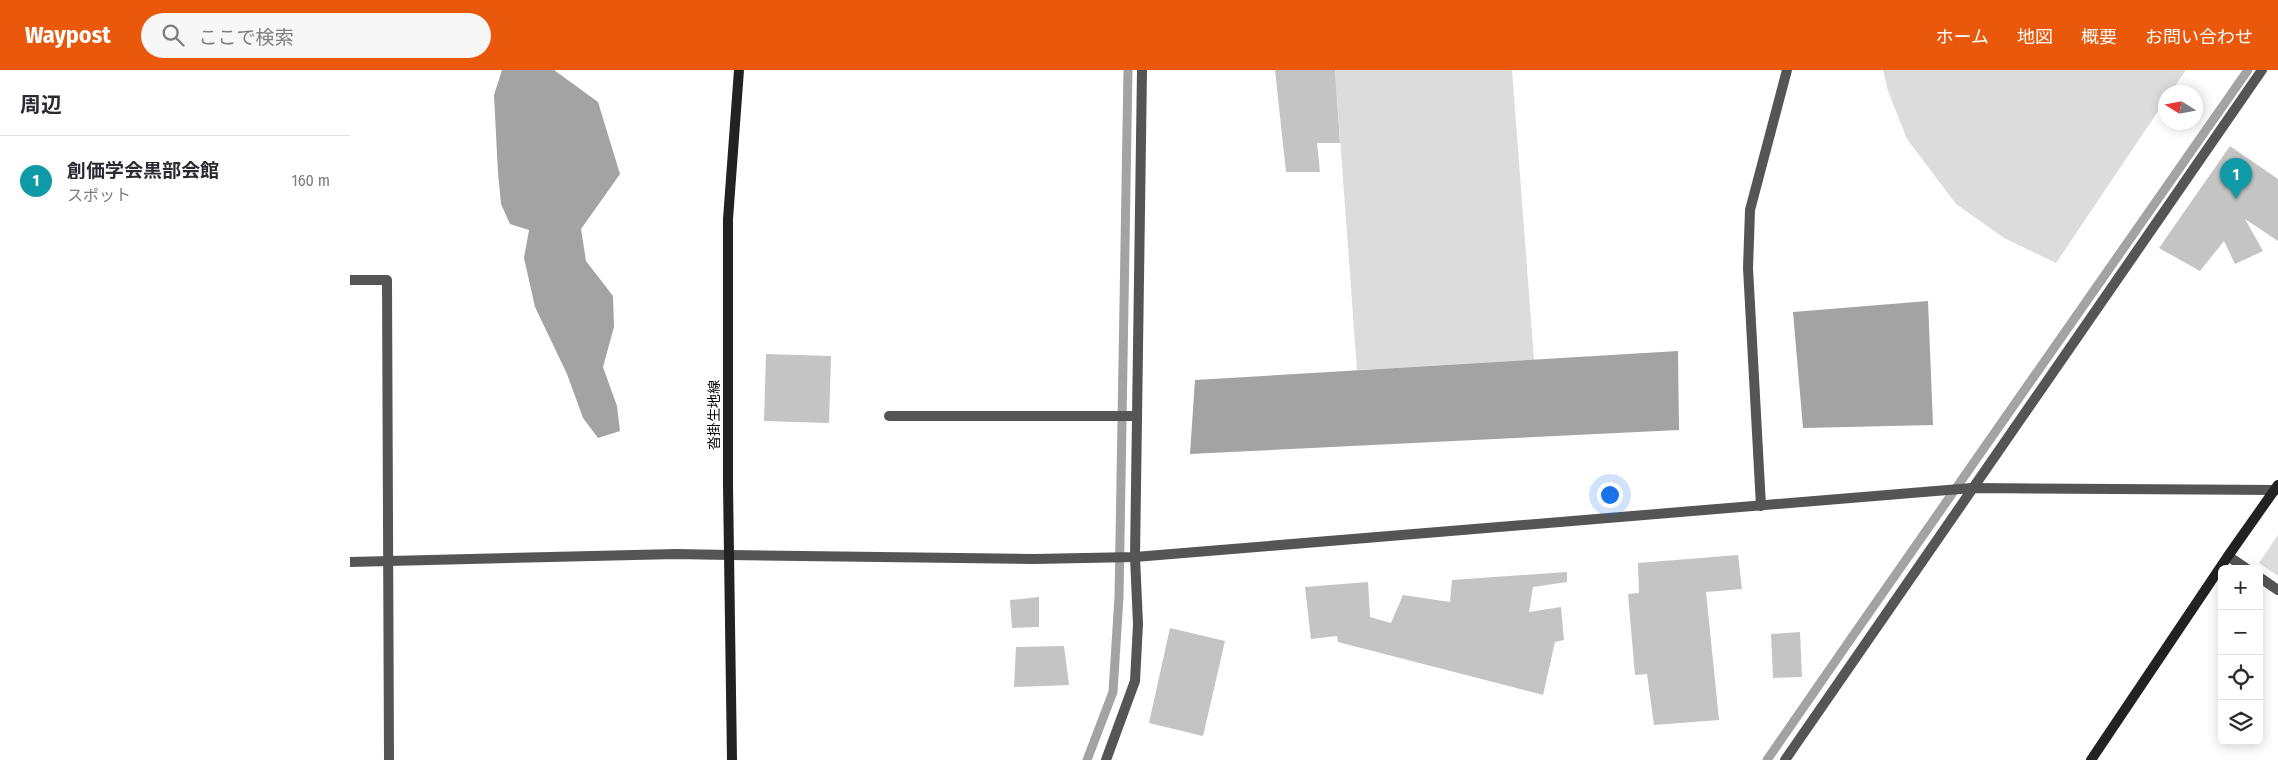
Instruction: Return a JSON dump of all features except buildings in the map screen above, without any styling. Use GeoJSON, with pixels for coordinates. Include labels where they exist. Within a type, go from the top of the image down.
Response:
{"type":"FeatureCollection","features":[{"type":"Feature","properties":{"kind":"main road","name":"沓掛生地線"},"geometry":{"type":"LineString","coordinates":[[732,760],[728,218],[739,70]]}},
{"type":"Feature","properties":{"kind":"main road"},"geometry":{"type":"LineString","coordinates":[[2092,760],[2228,556],[2277,488]]}},
{"type":"Feature","properties":{"kind":"street"},"geometry":{"type":"LineString","coordinates":[[1106,760],[1135,681],[1138,624],[1135,557],[1142,70]]}},
{"type":"Feature","properties":{"kind":"street"},"geometry":{"type":"LineString","coordinates":[[1761,506],[1748,268],[1750,210],[1787,70]]}},
{"type":"Feature","properties":{"kind":"street"},"geometry":{"type":"LineString","coordinates":[[1785,760],[2262,70]]}},
{"type":"Feature","properties":{"kind":"street"},"geometry":{"type":"LineString","coordinates":[[350,280],[387,280],[389,760]]}},
{"type":"Feature","properties":{"kind":"street"},"geometry":{"type":"LineString","coordinates":[[889,416],[1137,416]]}},
{"type":"Feature","properties":{"kind":"street"},"geometry":{"type":"LineString","coordinates":[[350,562],[676,554],[1034,559],[1135,557],[1972,488],[2277,488]]}},
{"type":"Feature","properties":{"kind":"street"},"geometry":{"type":"LineString","coordinates":[[2228,556],[2241,565]]}},
{"type":"Feature","properties":{"kind":"street"},"geometry":{"type":"LineString","coordinates":[[2263,580],[2278,590]]}},
{"type":"Feature","properties":{"kind":"shaded area"},"geometry":{"type":"Polygon","coordinates":[[[502,70],[554,70],[598,102],[620,174],[581,229],[586,261],[613,296],[614,327],[603,367],[617,406],[620,431],[598,438],[583,418],[567,374],[535,307],[524,258],[529,230],[510,224],[501,204],[494,95],[502,70]]]}},
{"type":"Feature","properties":{"kind":"shaded area"},"geometry":{"type":"Polygon","coordinates":[[[1335,70],[1512,70],[1534,360],[1357,370],[1335,70]]]}},
{"type":"Feature","properties":{"kind":"shaded area"},"geometry":{"type":"Polygon","coordinates":[[[1883,70],[2186,70],[2176,85],[2158,85],[2158,111],[2056,263],[2004,238],[1956,204],[1907,139],[1888,91],[1883,70]]]}},
{"type":"Feature","properties":{"kind":"shaded area"},"geometry":{"type":"Polygon","coordinates":[[[1928,301],[1933,425],[1803,428],[1793,312],[1928,301]]]}},
{"type":"Feature","properties":{"kind":"shaded area"},"geometry":{"type":"Polygon","coordinates":[[[1678,351],[1679,430],[1190,454],[1195,380],[1678,351]]]}},
{"type":"Feature","properties":{"kind":"shaded area"},"geometry":{"type":"Polygon","coordinates":[[[2278,535],[2278,576],[2259,563],[2278,535]]]}},
{"type":"Feature","properties":{"kind":"waterway"},"geometry":{"type":"LineString","coordinates":[[1087,760],[1113,692],[1119,597],[1128,70]]}},
{"type":"Feature","properties":{"kind":"waterway"},"geometry":{"type":"LineString","coordinates":[[1767,760],[2248,70]]}},
{"type":"Feature","properties":{"kind":"place","name":"創価学会黒部会館"},"geometry":{"type":"Point","coordinates":[2236,199]}}]}
